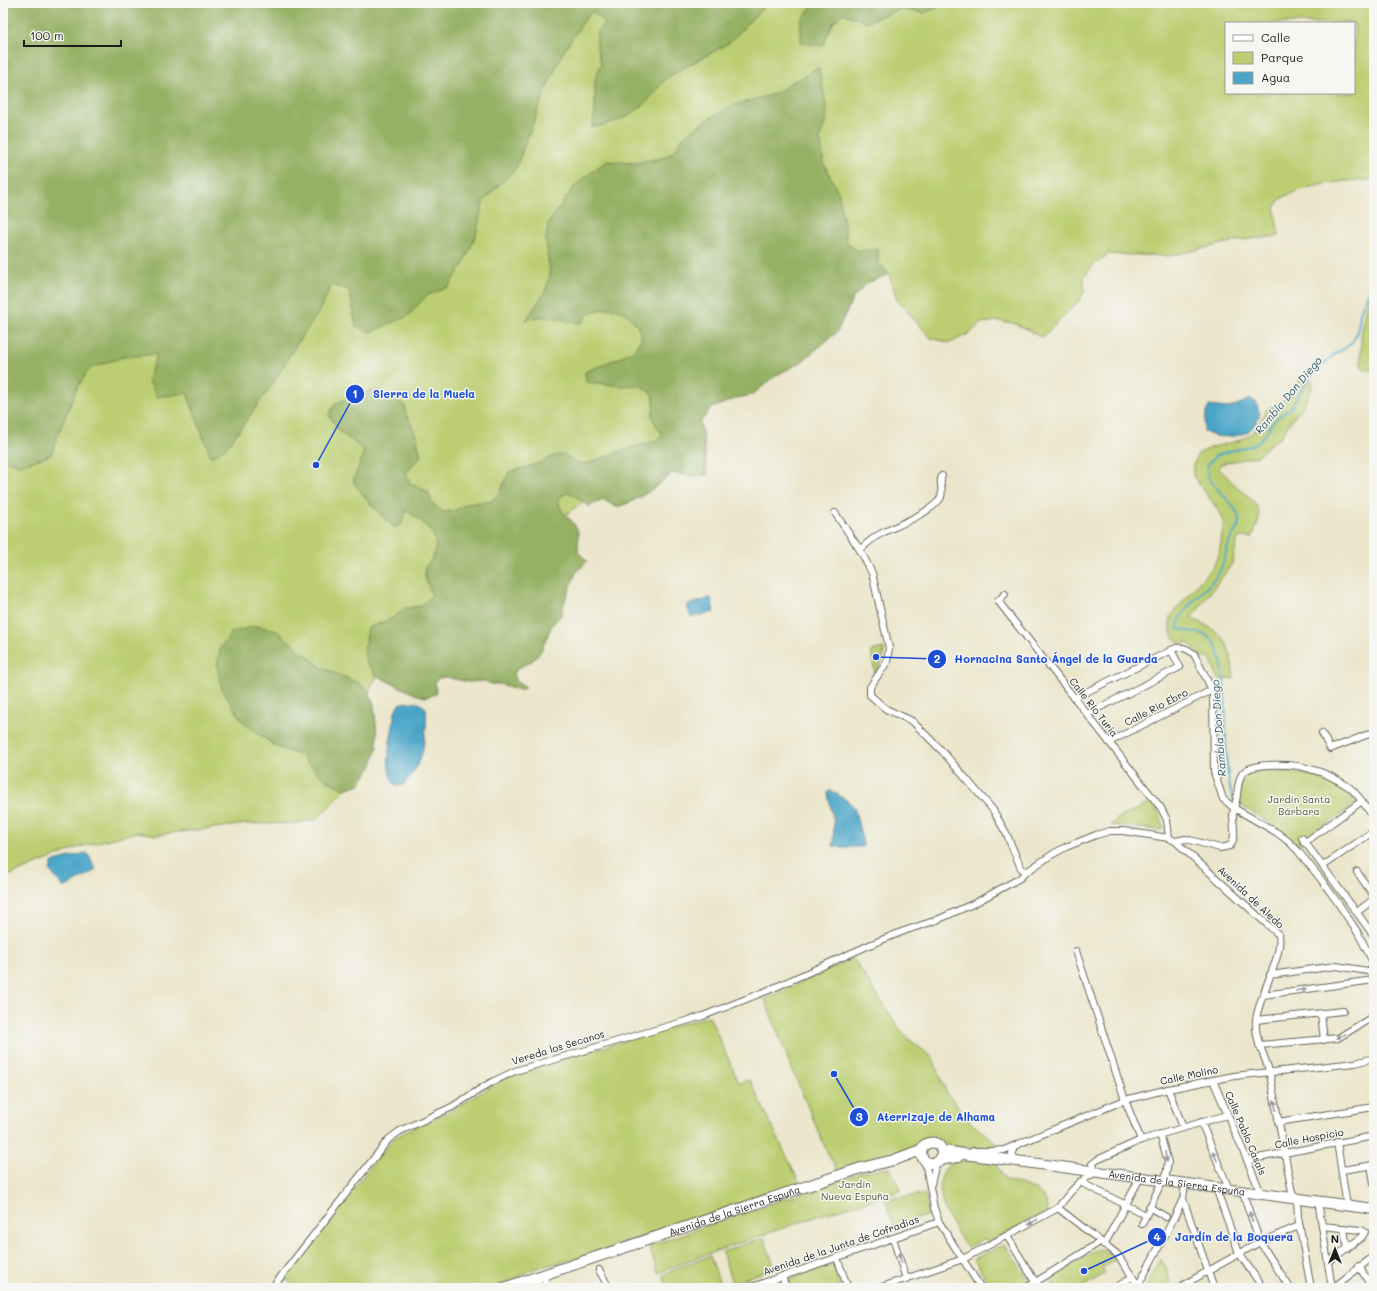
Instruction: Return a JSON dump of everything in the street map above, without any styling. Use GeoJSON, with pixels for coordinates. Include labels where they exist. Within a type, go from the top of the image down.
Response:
{"type":"FeatureCollection","features":[{"type":"Feature","properties":{"kind":"main road"},"geometry":{"type":"LineString","coordinates":[[928,1143],[935,1143],[941,1149],[941,1156],[937,1161],[930,1163],[923,1157],[922,1147],[928,1143]]}},
{"type":"Feature","properties":{"kind":"main road","name":"Avenida de la Sierra Espuña"},"geometry":{"type":"LineString","coordinates":[[941,1149],[980,1156],[1318,1201],[1374,1210]]}},
{"type":"Feature","properties":{"kind":"main road","name":"Avenida de la Sierra Espuña"},"geometry":{"type":"LineString","coordinates":[[937,1161],[947,1158],[980,1156]]}},
{"type":"Feature","properties":{"kind":"main road","name":"Avenida de la Sierra Espuña"},"geometry":{"type":"LineString","coordinates":[[504,1288],[861,1168],[894,1160],[923,1157]]}},
{"type":"Feature","properties":{"kind":"main road","name":"Avenida de la Sierra Espuña"},"geometry":{"type":"LineString","coordinates":[[534,1278],[534,1273],[540,1270],[575,1263]]}},
{"type":"Feature","properties":{"kind":"street"},"geometry":{"type":"LineString","coordinates":[[860,550],[881,533],[932,507],[941,498],[942,491],[939,481],[942,476]]}},
{"type":"Feature","properties":{"kind":"street"},"geometry":{"type":"LineString","coordinates":[[835,513],[860,550],[874,580],[889,648],[887,662],[870,688],[870,695],[886,709],[912,721],[943,752],[993,810],[1008,838],[1021,868],[1026,872]]}},
{"type":"Feature","properties":{"kind":"street","name":"Calle Río Turia"},"geometry":{"type":"LineString","coordinates":[[1005,594],[998,601],[1161,808],[1167,820],[1172,840]]}},
{"type":"Feature","properties":{"kind":"street"},"geometry":{"type":"LineString","coordinates":[[1074,698],[1176,648],[1183,647],[1194,654],[1212,690],[1214,698],[1214,772],[1223,799],[1234,808],[1276,832],[1298,851],[1338,903],[1358,933],[1374,964]]}},
{"type":"Feature","properties":{"kind":"street"},"geometry":{"type":"LineString","coordinates":[[1087,714],[1180,667],[1171,650]]}},
{"type":"Feature","properties":{"kind":"street","name":"Calle Río Ebro"},"geometry":{"type":"LineString","coordinates":[[1109,742],[1212,690]]}},
{"type":"Feature","properties":{"kind":"street"},"geometry":{"type":"LineString","coordinates":[[1322,734],[1330,749],[1374,732]]}},
{"type":"Feature","properties":{"kind":"street"},"geometry":{"type":"LineString","coordinates":[[1234,808],[1242,773],[1254,767],[1300,766],[1310,768],[1339,781],[1354,792],[1374,818]]}},
{"type":"Feature","properties":{"kind":"street"},"geometry":{"type":"LineString","coordinates":[[1362,801],[1303,840],[1374,936]]}},
{"type":"Feature","properties":{"kind":"street","name":"Vereda los Secanos"},"geometry":{"type":"LineString","coordinates":[[272,1288],[389,1139],[400,1131],[452,1107],[490,1083],[515,1070],[703,1016],[769,990],[874,943],[937,920],[975,903],[1020,878],[1026,872],[1066,847],[1110,831],[1123,831],[1172,840],[1186,839],[1220,848],[1230,846],[1233,840],[1234,808]]}},
{"type":"Feature","properties":{"kind":"street"},"geometry":{"type":"LineString","coordinates":[[1323,866],[1374,831]]}},
{"type":"Feature","properties":{"kind":"street","name":"Avenida de Aledo"},"geometry":{"type":"LineString","coordinates":[[1172,840],[1279,935],[1279,950],[1256,1020],[1259,1045],[1270,1073],[1284,1153],[1295,1198],[1310,1288]]}},
{"type":"Feature","properties":{"kind":"street"},"geometry":{"type":"LineString","coordinates":[[1357,872],[1374,896]]}},
{"type":"Feature","properties":{"kind":"street"},"geometry":{"type":"LineString","coordinates":[[1357,912],[1374,899]]}},
{"type":"Feature","properties":{"kind":"street"},"geometry":{"type":"LineString","coordinates":[[1076,951],[1125,1100],[1141,1140]]}},
{"type":"Feature","properties":{"kind":"street"},"geometry":{"type":"LineString","coordinates":[[1270,975],[1336,966],[1374,972]]}},
{"type":"Feature","properties":{"kind":"street"},"geometry":{"type":"LineString","coordinates":[[1263,995],[1374,980]]}},
{"type":"Feature","properties":{"kind":"street"},"geometry":{"type":"LineString","coordinates":[[1256,1020],[1343,1011]]}},
{"type":"Feature","properties":{"kind":"street"},"geometry":{"type":"LineString","coordinates":[[1321,1014],[1324,1040]]}},
{"type":"Feature","properties":{"kind":"street"},"geometry":{"type":"LineString","coordinates":[[1259,1045],[1338,1038],[1374,1016]]}},
{"type":"Feature","properties":{"kind":"street","name":"Calle Molino"},"geometry":{"type":"LineString","coordinates":[[941,1149],[971,1151],[1004,1150],[1125,1100],[1168,1089],[1213,1080],[1355,1063],[1374,1058]]}},
{"type":"Feature","properties":{"kind":"street","name":"Calle Pablo Casals"},"geometry":{"type":"LineString","coordinates":[[1213,1080],[1261,1194]]}},
{"type":"Feature","properties":{"kind":"street"},"geometry":{"type":"LineString","coordinates":[[1168,1089],[1183,1127]]}},
{"type":"Feature","properties":{"kind":"street"},"geometry":{"type":"LineString","coordinates":[[1278,1122],[1374,1106]]}},
{"type":"Feature","properties":{"kind":"street"},"geometry":{"type":"LineString","coordinates":[[879,1288],[963,1259],[1058,1208],[1080,1182],[1087,1176],[1097,1172],[1092,1166],[1093,1163],[1141,1140],[1228,1115]]}},
{"type":"Feature","properties":{"kind":"street"},"geometry":{"type":"LineString","coordinates":[[1201,1122],[1229,1189]]}},
{"type":"Feature","properties":{"kind":"street"},"geometry":{"type":"LineString","coordinates":[[1142,1224],[1149,1207],[1164,1181],[1168,1162],[1160,1134]]}},
{"type":"Feature","properties":{"kind":"street","name":"Calle Hospicio"},"geometry":{"type":"LineString","coordinates":[[1247,1160],[1374,1136]]}},
{"type":"Feature","properties":{"kind":"street"},"geometry":{"type":"LineString","coordinates":[[1337,1142],[1347,1206]]}},
{"type":"Feature","properties":{"kind":"street"},"geometry":{"type":"LineString","coordinates":[[1015,1160],[1012,1153],[1014,1147],[1017,1145]]}},
{"type":"Feature","properties":{"kind":"street"},"geometry":{"type":"LineString","coordinates":[[923,1157],[931,1186],[934,1208],[939,1222],[981,1288]]}},
{"type":"Feature","properties":{"kind":"street"},"geometry":{"type":"LineString","coordinates":[[931,1186],[937,1161]]}},
{"type":"Feature","properties":{"kind":"street"},"geometry":{"type":"LineString","coordinates":[[1342,1170],[1372,1165],[1374,1182]]}},
{"type":"Feature","properties":{"kind":"street"},"geometry":{"type":"LineString","coordinates":[[1026,1288],[1102,1243],[1126,1205],[1140,1178]]}},
{"type":"Feature","properties":{"kind":"street"},"geometry":{"type":"LineString","coordinates":[[1080,1182],[1146,1215]]}},
{"type":"Feature","properties":{"kind":"street"},"geometry":{"type":"LineString","coordinates":[[1058,1208],[1117,1254],[1139,1287],[1174,1220],[1183,1199],[1185,1184]]}},
{"type":"Feature","properties":{"kind":"street"},"geometry":{"type":"LineString","coordinates":[[1216,1188],[1239,1253],[1263,1288]]}},
{"type":"Feature","properties":{"kind":"street"},"geometry":{"type":"LineString","coordinates":[[1242,1191],[1260,1242],[1290,1288]]}},
{"type":"Feature","properties":{"kind":"street"},"geometry":{"type":"LineString","coordinates":[[1183,1199],[1214,1288]]}},
{"type":"Feature","properties":{"kind":"street"},"geometry":{"type":"LineString","coordinates":[[1318,1201],[1332,1288]]}},
{"type":"Feature","properties":{"kind":"street"},"geometry":{"type":"LineString","coordinates":[[1149,1207],[1166,1217]]}},
{"type":"Feature","properties":{"kind":"street","name":"Avenida de la Junta de Cofradías"},"geometry":{"type":"LineString","coordinates":[[749,1288],[939,1222]]}},
{"type":"Feature","properties":{"kind":"street"},"geometry":{"type":"LineString","coordinates":[[1178,1288],[1260,1242],[1299,1226]]}},
{"type":"Feature","properties":{"kind":"street"},"geometry":{"type":"LineString","coordinates":[[1322,1226],[1361,1230],[1365,1232],[1362,1237],[1328,1262]]}},
{"type":"Feature","properties":{"kind":"street"},"geometry":{"type":"LineString","coordinates":[[1344,1228],[1347,1249]]}},
{"type":"Feature","properties":{"kind":"street"},"geometry":{"type":"LineString","coordinates":[[1007,1236],[1039,1288]]}},
{"type":"Feature","properties":{"kind":"street"},"geometry":{"type":"LineString","coordinates":[[893,1238],[906,1279]]}},
{"type":"Feature","properties":{"kind":"street"},"geometry":{"type":"LineString","coordinates":[[1332,1288],[1374,1256]]}},
{"type":"Feature","properties":{"kind":"street"},"geometry":{"type":"LineString","coordinates":[[837,1258],[848,1288]]}},
{"type":"Feature","properties":{"kind":"street"},"geometry":{"type":"LineString","coordinates":[[1359,1266],[1372,1288]]}},
{"type":"Feature","properties":{"kind":"street"},"geometry":{"type":"LineString","coordinates":[[599,1270],[609,1288]]}},
{"type":"Feature","properties":{"kind":"street"},"geometry":{"type":"LineString","coordinates":[[544,1274],[546,1288]]}},
{"type":"Feature","properties":{"kind":"street"},"geometry":{"type":"LineString","coordinates":[[782,1276],[786,1288]]}},
{"type":"Feature","properties":{"kind":"street"},"geometry":{"type":"LineString","coordinates":[[1116,1288],[1132,1277]]}},
{"type":"Feature","properties":{"kind":"street"},"geometry":{"type":"LineString","coordinates":[[534,1278],[542,1288]]}},
{"type":"Feature","properties":{"kind":"green space"},"geometry":{"type":"Polygon","coordinates":[[[3,3],[1374,3],[1374,181],[1353,180],[1323,184],[1294,192],[1284,197],[1277,203],[1276,206],[1279,236],[1241,240],[1169,256],[1108,254],[1095,264],[1084,276],[1084,292],[1080,300],[1042,338],[1013,323],[998,321],[981,323],[970,333],[950,343],[931,338],[897,300],[889,274],[882,267],[371,668],[377,676],[369,691],[358,683],[261,736],[277,747],[300,755],[324,779],[345,789],[317,819],[299,823],[247,824],[155,835],[138,832],[79,847],[3,878],[3,3]]]}},
{"type":"Feature","properties":{"kind":"green space"},"geometry":{"type":"Polygon","coordinates":[[[3,3],[767,3],[729,43],[666,78],[646,103],[627,117],[601,126],[592,127],[595,113],[595,80],[601,63],[597,48],[597,33],[605,22],[592,11],[563,52],[546,89],[515,170],[483,202],[476,235],[464,263],[448,287],[426,296],[408,316],[370,332],[356,326],[349,290],[332,285],[317,315],[295,346],[274,382],[227,447],[211,457],[187,393],[157,397],[148,380],[157,354],[123,357],[90,368],[77,388],[51,455],[20,465],[3,460],[3,3]]]}},
{"type":"Feature","properties":{"kind":"green space"},"geometry":{"type":"Polygon","coordinates":[[[815,3],[949,3],[924,13],[901,9],[866,22],[843,13],[833,23],[823,46],[801,43],[801,20],[815,3]]]}},
{"type":"Feature","properties":{"kind":"green space"},"geometry":{"type":"Polygon","coordinates":[[[819,68],[827,110],[826,121],[820,137],[824,164],[839,194],[847,243],[857,251],[878,249],[878,262],[889,274],[867,283],[853,298],[837,332],[801,362],[777,375],[752,395],[737,398],[710,409],[700,423],[704,441],[707,475],[691,476],[672,473],[646,493],[631,502],[616,507],[604,500],[589,506],[569,492],[559,498],[559,503],[563,512],[576,527],[578,532],[578,552],[587,561],[576,573],[564,603],[561,615],[552,625],[541,651],[532,661],[518,668],[513,675],[516,681],[526,687],[520,690],[500,684],[491,684],[485,681],[468,682],[446,677],[439,678],[435,682],[436,694],[426,697],[417,695],[377,676],[367,664],[364,653],[368,628],[391,619],[406,608],[421,606],[432,595],[425,577],[425,567],[432,559],[436,543],[428,528],[406,511],[401,525],[394,527],[372,506],[358,488],[353,481],[364,450],[339,431],[329,415],[335,404],[357,394],[375,390],[387,393],[405,406],[405,412],[416,435],[421,456],[406,473],[410,483],[428,492],[433,504],[443,512],[456,510],[466,504],[491,501],[500,492],[509,472],[540,463],[554,456],[564,454],[574,462],[586,464],[618,452],[655,441],[663,436],[652,416],[654,396],[640,385],[622,386],[586,382],[585,372],[619,358],[636,349],[642,337],[636,324],[626,314],[614,309],[594,311],[587,316],[582,323],[545,317],[536,317],[526,320],[545,292],[550,276],[546,240],[548,224],[574,187],[582,179],[607,161],[634,163],[662,158],[674,151],[684,136],[713,116],[735,105],[777,93],[791,82],[804,77],[813,70],[819,68]]]}},
{"type":"Feature","properties":{"kind":"green space"},"geometry":{"type":"Polygon","coordinates":[[[1374,290],[1374,370],[1364,370],[1361,365],[1361,337],[1367,304],[1374,290]]]}},
{"type":"Feature","properties":{"kind":"green space"},"geometry":{"type":"Polygon","coordinates":[[[1306,378],[1313,381],[1311,391],[1302,407],[1281,437],[1269,445],[1258,456],[1220,464],[1219,469],[1254,502],[1259,512],[1259,517],[1252,538],[1238,538],[1232,564],[1191,618],[1207,626],[1221,636],[1227,645],[1234,678],[1219,679],[1210,659],[1200,657],[1194,648],[1189,644],[1183,642],[1179,643],[1172,635],[1170,627],[1170,617],[1213,567],[1219,554],[1224,523],[1221,514],[1193,476],[1193,465],[1198,454],[1210,448],[1241,440],[1252,433],[1261,421],[1267,409],[1282,401],[1294,391],[1300,379],[1306,378]]]}},
{"type":"Feature","properties":{"kind":"green space"},"geometry":{"type":"Polygon","coordinates":[[[255,626],[274,629],[321,667],[358,683],[369,691],[374,705],[377,749],[371,767],[360,784],[345,789],[324,779],[300,755],[277,747],[244,723],[222,690],[217,667],[220,649],[232,632],[255,626]]]}},
{"type":"Feature","properties":{"kind":"green space"},"geometry":{"type":"Polygon","coordinates":[[[884,648],[882,661],[875,673],[871,651],[884,648]]]}},
{"type":"Feature","properties":{"kind":"green space","name":"Jardín Santa Bárbara"},"geometry":{"type":"Polygon","coordinates":[[[1252,772],[1300,773],[1325,780],[1337,785],[1357,803],[1298,845],[1265,820],[1239,804],[1240,787],[1244,778],[1252,772]]]}},
{"type":"Feature","properties":{"kind":"green space"},"geometry":{"type":"Polygon","coordinates":[[[1153,802],[1159,814],[1163,828],[1159,830],[1111,825],[1120,817],[1153,802]]]}},
{"type":"Feature","properties":{"kind":"green space"},"geometry":{"type":"Polygon","coordinates":[[[853,958],[899,1028],[910,1040],[932,1057],[947,1093],[971,1123],[993,1140],[997,1148],[949,1146],[939,1140],[923,1141],[911,1150],[838,1171],[827,1152],[791,1067],[765,999],[853,958]]]}},
{"type":"Feature","properties":{"kind":"green space"},"geometry":{"type":"Polygon","coordinates":[[[709,1016],[739,1083],[750,1080],[800,1184],[576,1259],[536,1268],[510,1281],[491,1288],[298,1288],[283,1277],[392,1140],[399,1135],[450,1111],[518,1072],[709,1016]]]}},
{"type":"Feature","properties":{"kind":"green space"},"geometry":{"type":"Polygon","coordinates":[[[962,1161],[995,1163],[1005,1180],[1026,1186],[1039,1192],[1047,1203],[1048,1211],[988,1243],[984,1238],[967,1248],[946,1213],[943,1206],[940,1189],[943,1173],[947,1167],[953,1163],[962,1161]]]}},
{"type":"Feature","properties":{"kind":"green space","name":"Jardín Nueva Espuña"},"geometry":{"type":"Polygon","coordinates":[[[890,1168],[901,1191],[821,1215],[696,1258],[658,1273],[649,1246],[862,1172],[890,1168]]]}},
{"type":"Feature","properties":{"kind":"green space"},"geometry":{"type":"Polygon","coordinates":[[[925,1194],[929,1215],[894,1226],[885,1199],[925,1194]]]}},
{"type":"Feature","properties":{"kind":"green space"},"geometry":{"type":"Polygon","coordinates":[[[764,1238],[775,1268],[732,1283],[722,1252],[764,1238]]]}},
{"type":"Feature","properties":{"kind":"green space"},"geometry":{"type":"Polygon","coordinates":[[[1004,1244],[1028,1278],[1028,1282],[1018,1288],[992,1288],[974,1259],[1004,1244]]]}},
{"type":"Feature","properties":{"kind":"green space"},"geometry":{"type":"Polygon","coordinates":[[[1103,1249],[1115,1260],[1102,1268],[1105,1273],[1081,1288],[1046,1288],[1054,1284],[1051,1279],[1096,1250],[1103,1249]]]}},
{"type":"Feature","properties":{"kind":"green space"},"geometry":{"type":"Polygon","coordinates":[[[710,1256],[721,1287],[667,1288],[663,1275],[710,1256]]]}},
{"type":"Feature","properties":{"kind":"green space"},"geometry":{"type":"Polygon","coordinates":[[[1160,1258],[1166,1267],[1171,1285],[1167,1288],[1146,1288],[1160,1258]]]}},
{"type":"Feature","properties":{"kind":"green space"},"geometry":{"type":"Polygon","coordinates":[[[833,1264],[841,1288],[792,1288],[789,1279],[833,1264]]]}},
{"type":"Feature","properties":{"kind":"water"},"geometry":{"type":"Polygon","coordinates":[[[1251,399],[1256,402],[1260,414],[1255,424],[1247,432],[1237,436],[1225,437],[1207,434],[1204,431],[1206,413],[1209,406],[1229,408],[1251,399]]]}},
{"type":"Feature","properties":{"kind":"water"},"geometry":{"type":"Polygon","coordinates":[[[711,598],[714,612],[692,617],[690,616],[687,605],[711,598]]]}},
{"type":"Feature","properties":{"kind":"water"},"geometry":{"type":"Polygon","coordinates":[[[408,702],[419,703],[426,708],[425,735],[421,757],[417,765],[403,785],[397,786],[390,775],[390,740],[396,709],[400,704],[408,702]]]}},
{"type":"Feature","properties":{"kind":"water"},"geometry":{"type":"Polygon","coordinates":[[[831,790],[854,807],[863,847],[833,846],[834,822],[828,795],[828,792],[831,790]]]}},
{"type":"Feature","properties":{"kind":"water"},"geometry":{"type":"Polygon","coordinates":[[[86,853],[88,854],[96,870],[64,888],[50,871],[52,863],[54,861],[86,853]]]}},
{"type":"Feature","properties":{"kind":"waterway","name":"Rambla Don Diego"},"geometry":{"type":"LineString","coordinates":[[1234,801],[1227,771],[1225,692],[1221,659],[1216,646],[1210,638],[1199,633],[1178,629],[1178,622],[1187,608],[1214,580],[1220,571],[1230,539],[1238,527],[1239,518],[1235,510],[1209,478],[1207,471],[1209,463],[1213,458],[1219,455],[1248,447],[1260,440],[1274,421],[1291,407],[1311,377],[1330,358],[1351,344],[1359,325],[1360,313],[1363,305],[1374,283]]}},
{"type":"Feature","properties":{"kind":"place","name":"Sierra de la Muela"},"geometry":{"type":"Point","coordinates":[316,465]}},
{"type":"Feature","properties":{"kind":"place","name":"Hornacina Santo Ángel de la Guarda"},"geometry":{"type":"Point","coordinates":[876,657]}},
{"type":"Feature","properties":{"kind":"place","name":"Aterrizaje de Alhama"},"geometry":{"type":"Point","coordinates":[834,1074]}},
{"type":"Feature","properties":{"kind":"place","name":"Jardín de la Boquera"},"geometry":{"type":"Point","coordinates":[1084,1271]}}]}
